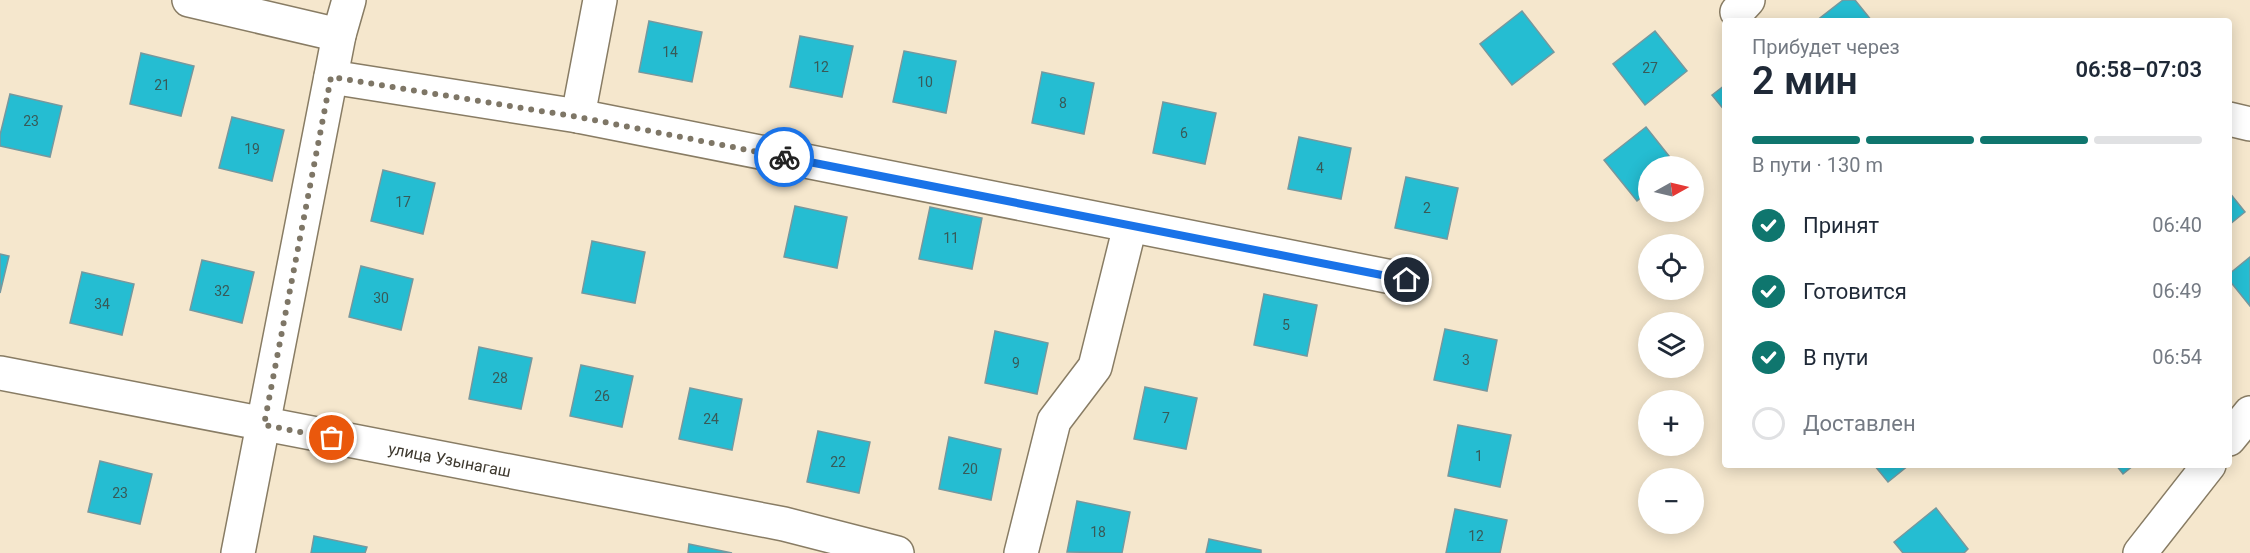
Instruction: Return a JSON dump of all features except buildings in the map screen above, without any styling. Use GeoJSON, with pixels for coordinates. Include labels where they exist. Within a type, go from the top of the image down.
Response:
{"type":"FeatureCollection","features":[{"type":"Feature","properties":{"kind":"street"},"geometry":{"type":"LineString","coordinates":[[189,0],[339,35]]}},
{"type":"Feature","properties":{"kind":"street"},"geometry":{"type":"LineString","coordinates":[[238,553],[339,35],[349,0]]}},
{"type":"Feature","properties":{"kind":"street"},"geometry":{"type":"LineString","coordinates":[[578,117],[600,0]]}},
{"type":"Feature","properties":{"kind":"street"},"geometry":{"type":"LineString","coordinates":[[331,77],[578,117],[1407,280]]}},
{"type":"Feature","properties":{"kind":"street"},"geometry":{"type":"LineString","coordinates":[[2232,120],[2250,124]]}},
{"type":"Feature","properties":{"kind":"street"},"geometry":{"type":"LineString","coordinates":[[1021,553],[1053,421],[1095,367],[1130,226]]}},
{"type":"Feature","properties":{"kind":"street","name":"улица Узынагаш"},"geometry":{"type":"LineString","coordinates":[[0,373],[784,524],[897,553]]}},
{"type":"Feature","properties":{"kind":"street"},"geometry":{"type":"LineString","coordinates":[[2140,553],[2207,468]]}},
{"type":"Feature","properties":{"kind":"way so far"},"geometry":{"type":"LineString","coordinates":[[332,438],[264,425],[331,77],[578,117],[784,157]]}},
{"type":"Feature","properties":{"kind":"route"},"geometry":{"type":"LineString","coordinates":[[784,157],[1407,280]]}}]}
